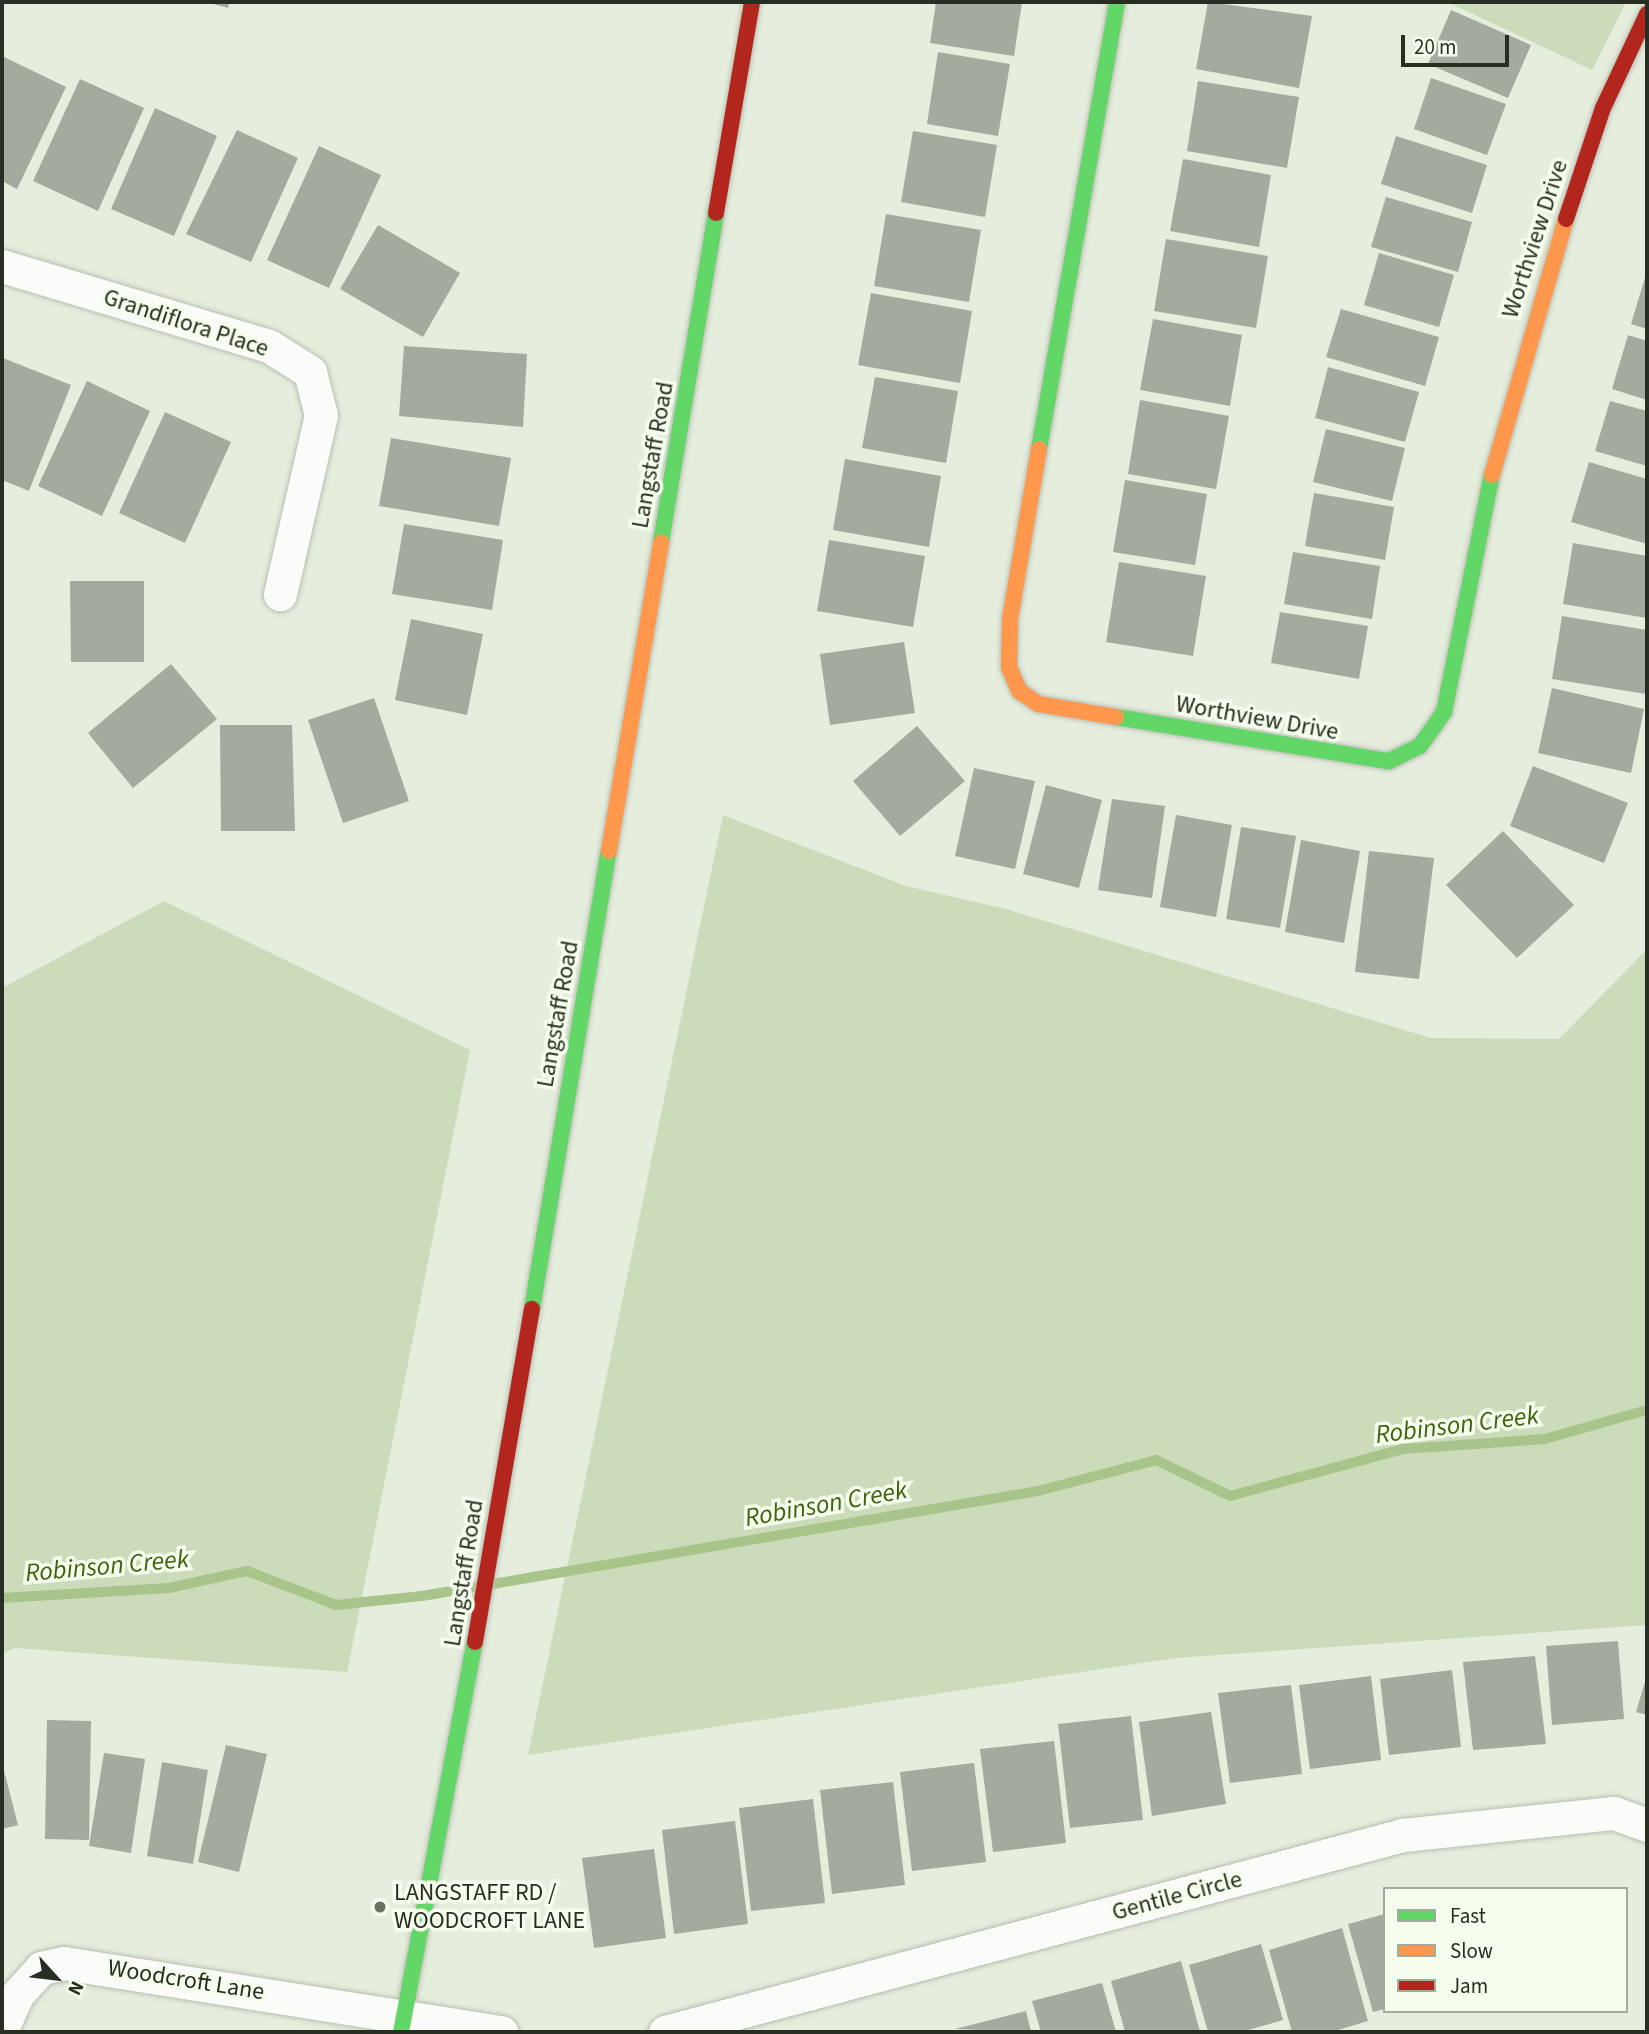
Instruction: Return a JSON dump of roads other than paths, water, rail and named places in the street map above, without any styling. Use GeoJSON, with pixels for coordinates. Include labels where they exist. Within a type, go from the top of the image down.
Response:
{"type":"FeatureCollection","features":[{"type":"Feature","properties":{"kind":"street","name":"Langstaff Road"},"geometry":{"type":"LineString","coordinates":[[402,2024],[466,1698],[752,2]]}},
{"type":"Feature","properties":{"kind":"street","name":"Worthview Drive"},"geometry":{"type":"LineString","coordinates":[[1117,2],[1010,619],[1009,667],[1019,691],[1038,704],[1389,761],[1420,746],[1444,712],[1473,546],[1540,296],[1603,108],[1647,14]]}},
{"type":"Feature","properties":{"kind":"street","name":"Grandiflora Place"},"geometry":{"type":"LineString","coordinates":[[2,266],[269,346],[310,372],[321,415],[280,594]]}},
{"type":"Feature","properties":{"kind":"street","name":"Gentile Circle"},"geometry":{"type":"LineString","coordinates":[[666,2032],[714,2026],[1402,1835],[1614,1813],[1647,1825]]}},
{"type":"Feature","properties":{"kind":"street","name":"Woodcroft Lane"},"geometry":{"type":"LineString","coordinates":[[2,2029],[17,1995],[41,1968],[64,1963],[402,2024]]}},
{"type":"Feature","properties":{"kind":"street"},"geometry":{"type":"LineString","coordinates":[[402,2024],[502,2032]]}},
{"type":"Feature","properties":{"kind":"waterway","name":"Robinson Creek"},"geometry":{"type":"LineString","coordinates":[[2,1598],[169,1588],[247,1571],[336,1605],[422,1596],[1038,1491],[1156,1460],[1230,1496],[1403,1449],[1545,1439],[1647,1410]]}},
{"type":"Feature","properties":{"kind":"place","name":"LANGSTAFF RD / WOODCROFT LANE"},"geometry":{"type":"Point","coordinates":[380,1907]}}]}
